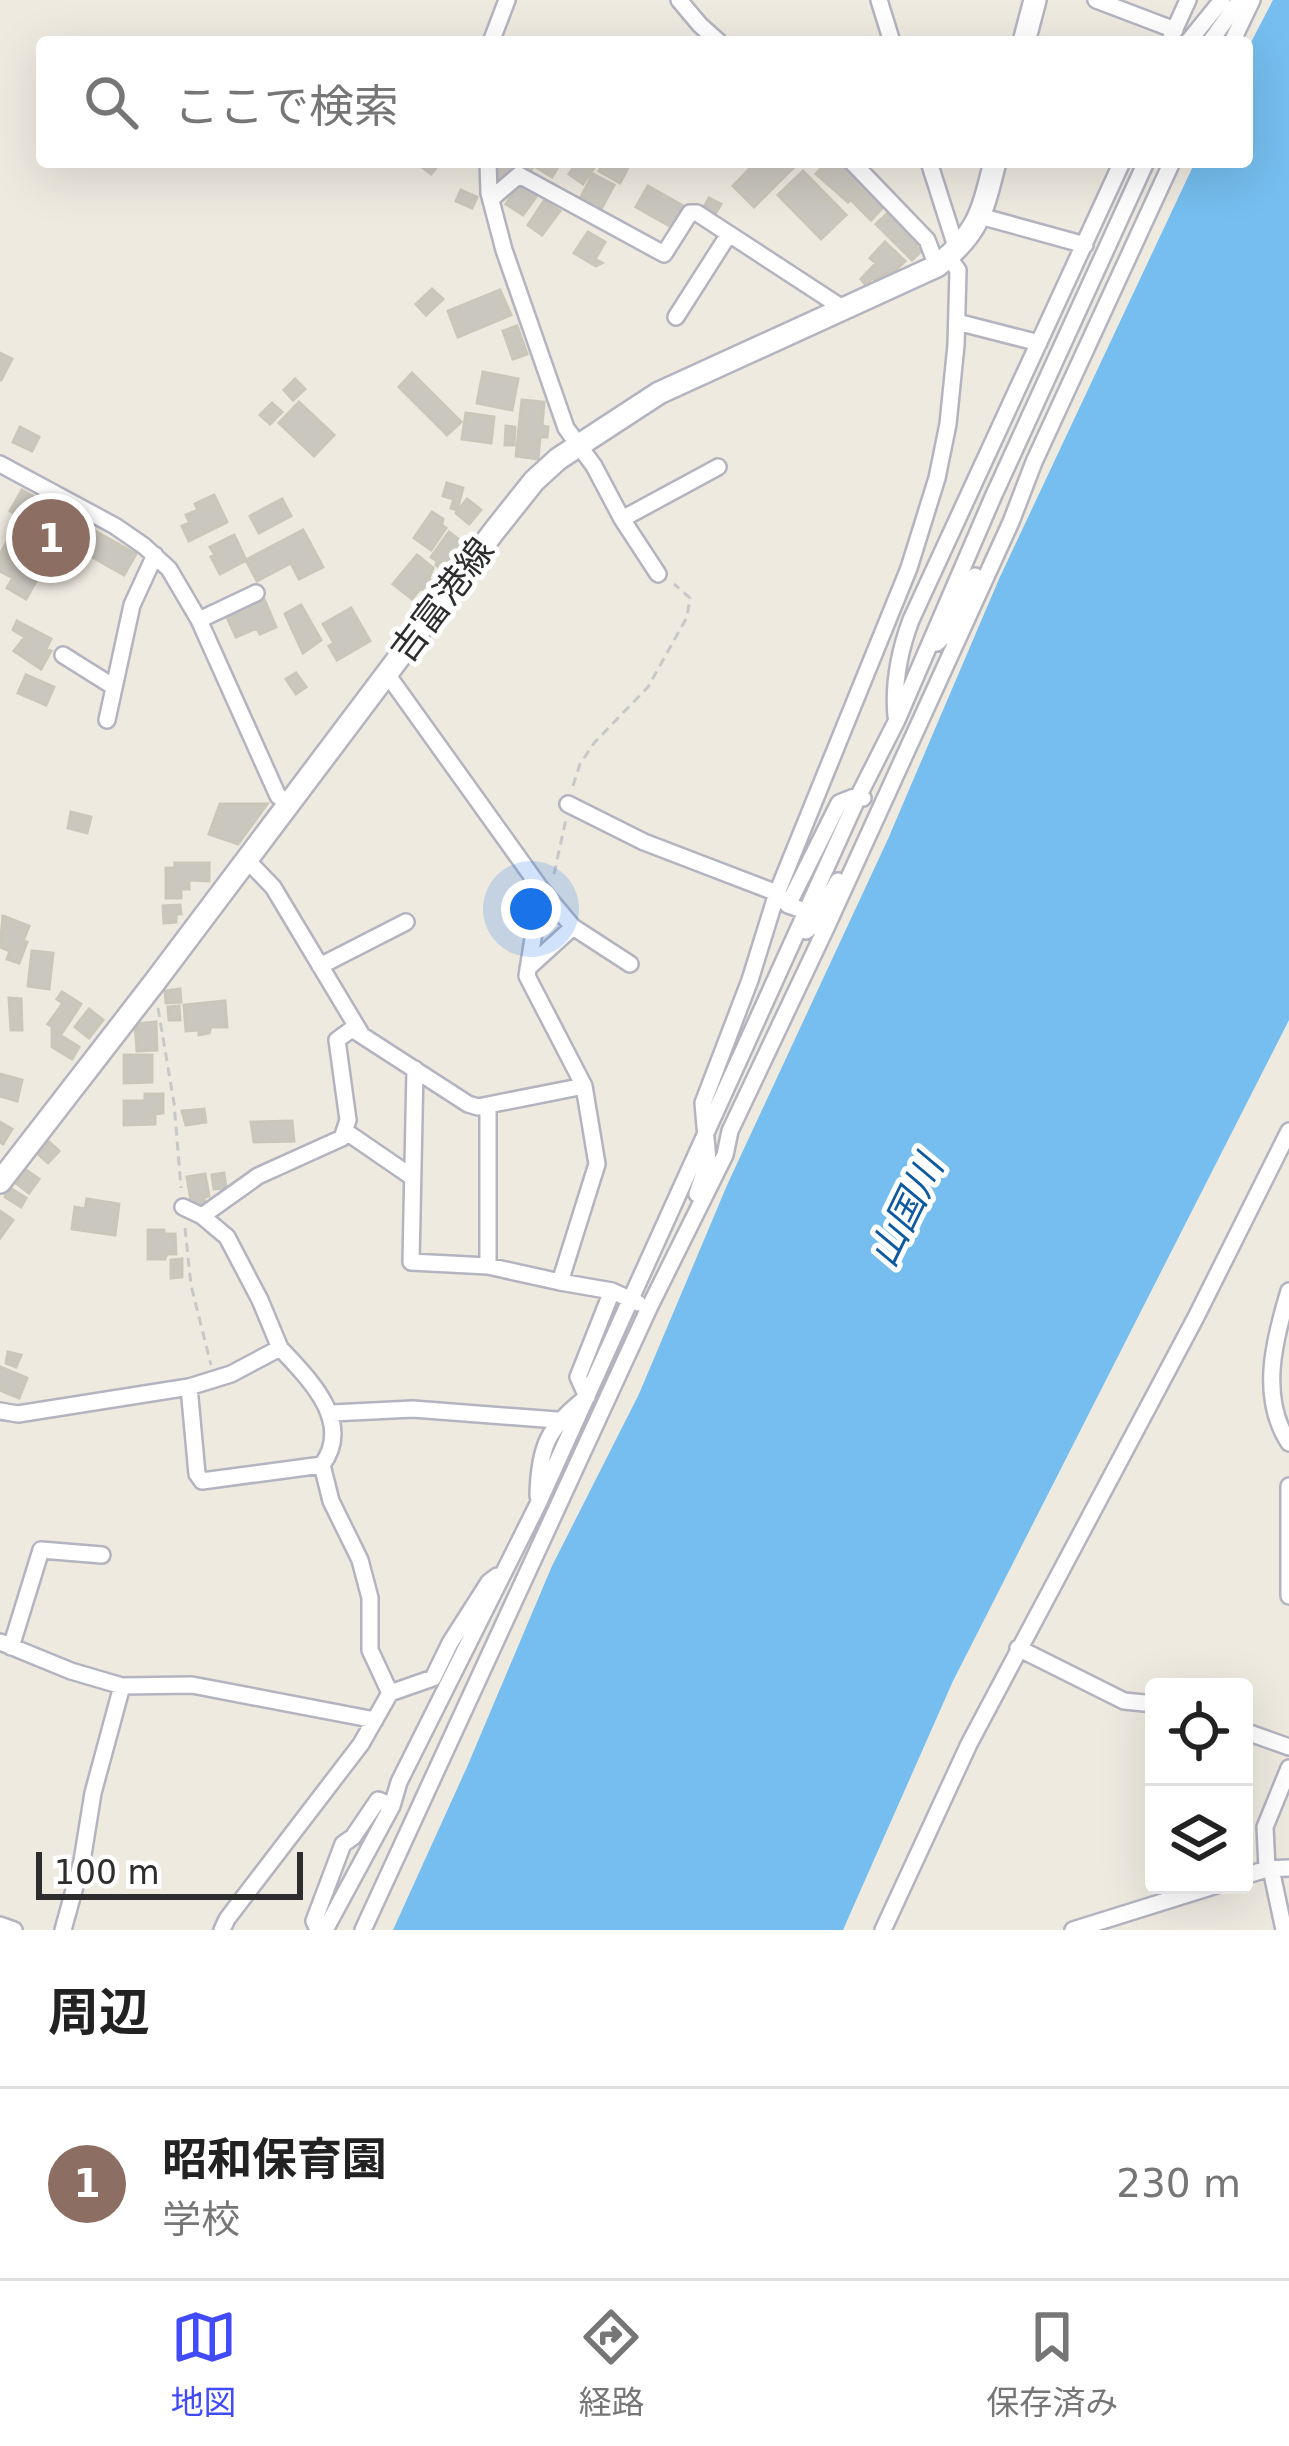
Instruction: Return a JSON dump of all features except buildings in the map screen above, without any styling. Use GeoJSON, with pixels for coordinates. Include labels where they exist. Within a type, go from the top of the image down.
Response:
{"type":"FeatureCollection","features":[{"type":"Feature","properties":{"kind":"main road"},"geometry":{"type":"LineString","coordinates":[[1026,36],[1035,0]]}},
{"type":"Feature","properties":{"kind":"main road"},"geometry":{"type":"LineString","coordinates":[[947,258],[972,232],[992,168]]}},
{"type":"Feature","properties":{"kind":"main road","name":"吉富港線"},"geometry":{"type":"LineString","coordinates":[[0,1182],[534,481],[659,393],[947,258]]}},
{"type":"Feature","properties":{"kind":"street"},"geometry":{"type":"LineString","coordinates":[[493,36],[508,0]]}},
{"type":"Feature","properties":{"kind":"street"},"geometry":{"type":"LineString","coordinates":[[679,0],[712,36]]}},
{"type":"Feature","properties":{"kind":"street"},"geometry":{"type":"LineString","coordinates":[[879,0],[890,36]]}},
{"type":"Feature","properties":{"kind":"street"},"geometry":{"type":"LineString","coordinates":[[1096,0],[1172,36],[1188,0]]}},
{"type":"Feature","properties":{"kind":"street"},"geometry":{"type":"LineString","coordinates":[[1193,36],[1223,0]]}},
{"type":"Feature","properties":{"kind":"street"},"geometry":{"type":"LineString","coordinates":[[1209,36],[1223,0]]}},
{"type":"Feature","properties":{"kind":"street"},"geometry":{"type":"LineString","coordinates":[[1212,36],[1240,0]]}},
{"type":"Feature","properties":{"kind":"street"},"geometry":{"type":"LineString","coordinates":[[1235,36],[1252,0]]}},
{"type":"Feature","properties":{"kind":"street"},"geometry":{"type":"LineString","coordinates":[[488,168],[504,250],[566,428],[658,574]]}},
{"type":"Feature","properties":{"kind":"street"},"geometry":{"type":"LineString","coordinates":[[677,1252],[708,1161],[703,1103],[925,521],[941,460],[953,386],[958,270],[858,168]]}},
{"type":"Feature","properties":{"kind":"street"},"geometry":{"type":"LineString","coordinates":[[930,168],[947,258]]}},
{"type":"Feature","properties":{"kind":"street"},"geometry":{"type":"LineString","coordinates":[[896,720],[893,687],[904,640],[1119,168]]}},
{"type":"Feature","properties":{"kind":"street"},"geometry":{"type":"LineString","coordinates":[[363,1930],[724,1155],[859,795],[927,654],[993,497],[1144,168]]}},
{"type":"Feature","properties":{"kind":"street"},"geometry":{"type":"LineString","coordinates":[[1145,168],[1162,182]]}},
{"type":"Feature","properties":{"kind":"street"},"geometry":{"type":"LineString","coordinates":[[392,1806],[378,1800],[343,1844],[314,1921],[322,1930],[392,1806],[440,1682],[505,1572],[538,1504],[795,941],[815,922],[877,814],[1169,168]]}},
{"type":"Feature","properties":{"kind":"street"},"geometry":{"type":"LineString","coordinates":[[491,199],[519,175],[664,254],[690,213],[697,213],[844,308]]}},
{"type":"Feature","properties":{"kind":"street"},"geometry":{"type":"LineString","coordinates":[[980,216],[1130,251]]}},
{"type":"Feature","properties":{"kind":"street"},"geometry":{"type":"LineString","coordinates":[[676,317],[729,233]]}},
{"type":"Feature","properties":{"kind":"street"},"geometry":{"type":"LineString","coordinates":[[956,322],[1040,343]]}},
{"type":"Feature","properties":{"kind":"street"},"geometry":{"type":"LineString","coordinates":[[1013,454],[1034,461]]}},
{"type":"Feature","properties":{"kind":"street"},"geometry":{"type":"LineString","coordinates":[[0,464],[115,526],[155,555],[199,620],[278,796],[288,802]]}},
{"type":"Feature","properties":{"kind":"street"},"geometry":{"type":"LineString","coordinates":[[622,519],[718,466]]}},
{"type":"Feature","properties":{"kind":"street"},"geometry":{"type":"LineString","coordinates":[[971,491],[993,497]]}},
{"type":"Feature","properties":{"kind":"street"},"geometry":{"type":"LineString","coordinates":[[927,654],[944,637],[996,536],[1011,522]]}},
{"type":"Feature","properties":{"kind":"street"},"geometry":{"type":"LineString","coordinates":[[107,720],[132,605],[155,555]]}},
{"type":"Feature","properties":{"kind":"street"},"geometry":{"type":"LineString","coordinates":[[199,620],[256,592]]}},
{"type":"Feature","properties":{"kind":"street"},"geometry":{"type":"LineString","coordinates":[[898,593],[944,610]]}},
{"type":"Feature","properties":{"kind":"street"},"geometry":{"type":"LineString","coordinates":[[927,654],[949,657]]}},
{"type":"Feature","properties":{"kind":"street"},"geometry":{"type":"LineString","coordinates":[[63,656],[114,687]]}},
{"type":"Feature","properties":{"kind":"street"},"geometry":{"type":"LineString","coordinates":[[387,674],[541,889],[573,927],[630,964]]}},
{"type":"Feature","properties":{"kind":"street"},"geometry":{"type":"LineString","coordinates":[[783,899],[839,803],[859,795]]}},
{"type":"Feature","properties":{"kind":"street"},"geometry":{"type":"LineString","coordinates":[[859,795],[877,814]]}},
{"type":"Feature","properties":{"kind":"street"},"geometry":{"type":"LineString","coordinates":[[568,804],[644,842],[783,899],[815,922]]}},
{"type":"Feature","properties":{"kind":"street"},"geometry":{"type":"LineString","coordinates":[[246,859],[274,887],[360,1032]]}},
{"type":"Feature","properties":{"kind":"street"},"geometry":{"type":"LineString","coordinates":[[541,889],[527,976],[584,1086],[597,1164],[560,1282]]}},
{"type":"Feature","properties":{"kind":"street"},"geometry":{"type":"LineString","coordinates":[[320,966],[406,922]]}},
{"type":"Feature","properties":{"kind":"street"},"geometry":{"type":"LineString","coordinates":[[528,968],[573,927]]}},
{"type":"Feature","properties":{"kind":"street"},"geometry":{"type":"LineString","coordinates":[[202,1216],[258,1176],[342,1138],[348,1120],[337,1040],[352,1029],[468,1104],[488,1106],[584,1086]]}},
{"type":"Feature","properties":{"kind":"street"},"geometry":{"type":"LineString","coordinates":[[415,1069],[411,1262],[488,1266],[611,1291],[650,1308]]}},
{"type":"Feature","properties":{"kind":"street"},"geometry":{"type":"LineString","coordinates":[[488,1106],[488,1266]]}},
{"type":"Feature","properties":{"kind":"street"},"geometry":{"type":"LineString","coordinates":[[345,1131],[412,1177]]}},
{"type":"Feature","properties":{"kind":"street"},"geometry":{"type":"LineString","coordinates":[[883,1930],[1018,1648],[1196,1317],[1289,1131]]}},
{"type":"Feature","properties":{"kind":"street"},"geometry":{"type":"LineString","coordinates":[[183,1207],[227,1237],[280,1348],[332,1413],[332,1453],[322,1465],[202,1481],[197,1474],[189,1387]]}},
{"type":"Feature","properties":{"kind":"street"},"geometry":{"type":"LineString","coordinates":[[607,1406],[587,1397],[578,1377],[611,1291]]}},
{"type":"Feature","properties":{"kind":"street"},"geometry":{"type":"LineString","coordinates":[[1289,1291],[1275,1336],[1271,1375],[1277,1425],[1289,1444]]}},
{"type":"Feature","properties":{"kind":"street"},"geometry":{"type":"LineString","coordinates":[[0,1411],[18,1414],[189,1387],[253,1364],[280,1348]]}},
{"type":"Feature","properties":{"kind":"street"},"geometry":{"type":"LineString","coordinates":[[538,1504],[539,1465],[557,1420],[587,1397]]}},
{"type":"Feature","properties":{"kind":"street"},"geometry":{"type":"LineString","coordinates":[[332,1413],[412,1408],[557,1420]]}},
{"type":"Feature","properties":{"kind":"street"},"geometry":{"type":"LineString","coordinates":[[322,1465],[331,1501],[360,1560],[370,1598],[370,1650],[390,1693]]}},
{"type":"Feature","properties":{"kind":"street"},"geometry":{"type":"LineString","coordinates":[[1289,1486],[1289,1596]]}},
{"type":"Feature","properties":{"kind":"street"},"geometry":{"type":"LineString","coordinates":[[102,1556],[41,1550],[6,1644],[122,1686],[192,1685],[375,1720]]}},
{"type":"Feature","properties":{"kind":"street"},"geometry":{"type":"LineString","coordinates":[[1018,1648],[1124,1701],[1145,1703]]}},
{"type":"Feature","properties":{"kind":"street"},"geometry":{"type":"LineString","coordinates":[[222,1930],[361,1744],[390,1693],[440,1682]]}},
{"type":"Feature","properties":{"kind":"street"},"geometry":{"type":"LineString","coordinates":[[63,1930],[122,1686]]}},
{"type":"Feature","properties":{"kind":"street"},"geometry":{"type":"LineString","coordinates":[[1253,1734],[1289,1748]]}},
{"type":"Feature","properties":{"kind":"street"},"geometry":{"type":"LineString","coordinates":[[1284,1930],[1265,1828],[1289,1768]]}},
{"type":"Feature","properties":{"kind":"street"},"geometry":{"type":"LineString","coordinates":[[399,1781],[423,1804]]}},
{"type":"Feature","properties":{"kind":"street"},"geometry":{"type":"LineString","coordinates":[[1253,1873],[1289,1868]]}},
{"type":"Feature","properties":{"kind":"street"},"geometry":{"type":"LineString","coordinates":[[1073,1930],[1188,1894]]}},
{"type":"Feature","properties":{"kind":"street"},"geometry":{"type":"LineString","coordinates":[[353,1930],[378,1897]]}},
{"type":"Feature","properties":{"kind":"street"},"geometry":{"type":"LineString","coordinates":[[0,1925],[14,1930]]}},
{"type":"Feature","properties":{"kind":"path"},"geometry":{"type":"LineString","coordinates":[[541,889],[552,878],[560,856],[580,764],[648,687],[687,617],[690,598],[658,574]]}},
{"type":"Feature","properties":{"kind":"path"},"geometry":{"type":"LineString","coordinates":[[154,983],[174,1103],[190,1285],[215,1379]]}},
{"type":"Feature","properties":{"kind":"water","name":"山国川"},"geometry":{"type":"Polygon","coordinates":[[[1273,0],[1289,0],[1289,1020],[953,1681],[843,1930],[393,1930],[552,1566],[639,1394],[728,1183],[888,839],[999,579],[1192,168],[1253,168],[1253,38],[1273,0]]]}},
{"type":"Feature","properties":{"kind":"place","name":"昭和保育園"},"geometry":{"type":"Point","coordinates":[51,538]}}]}
